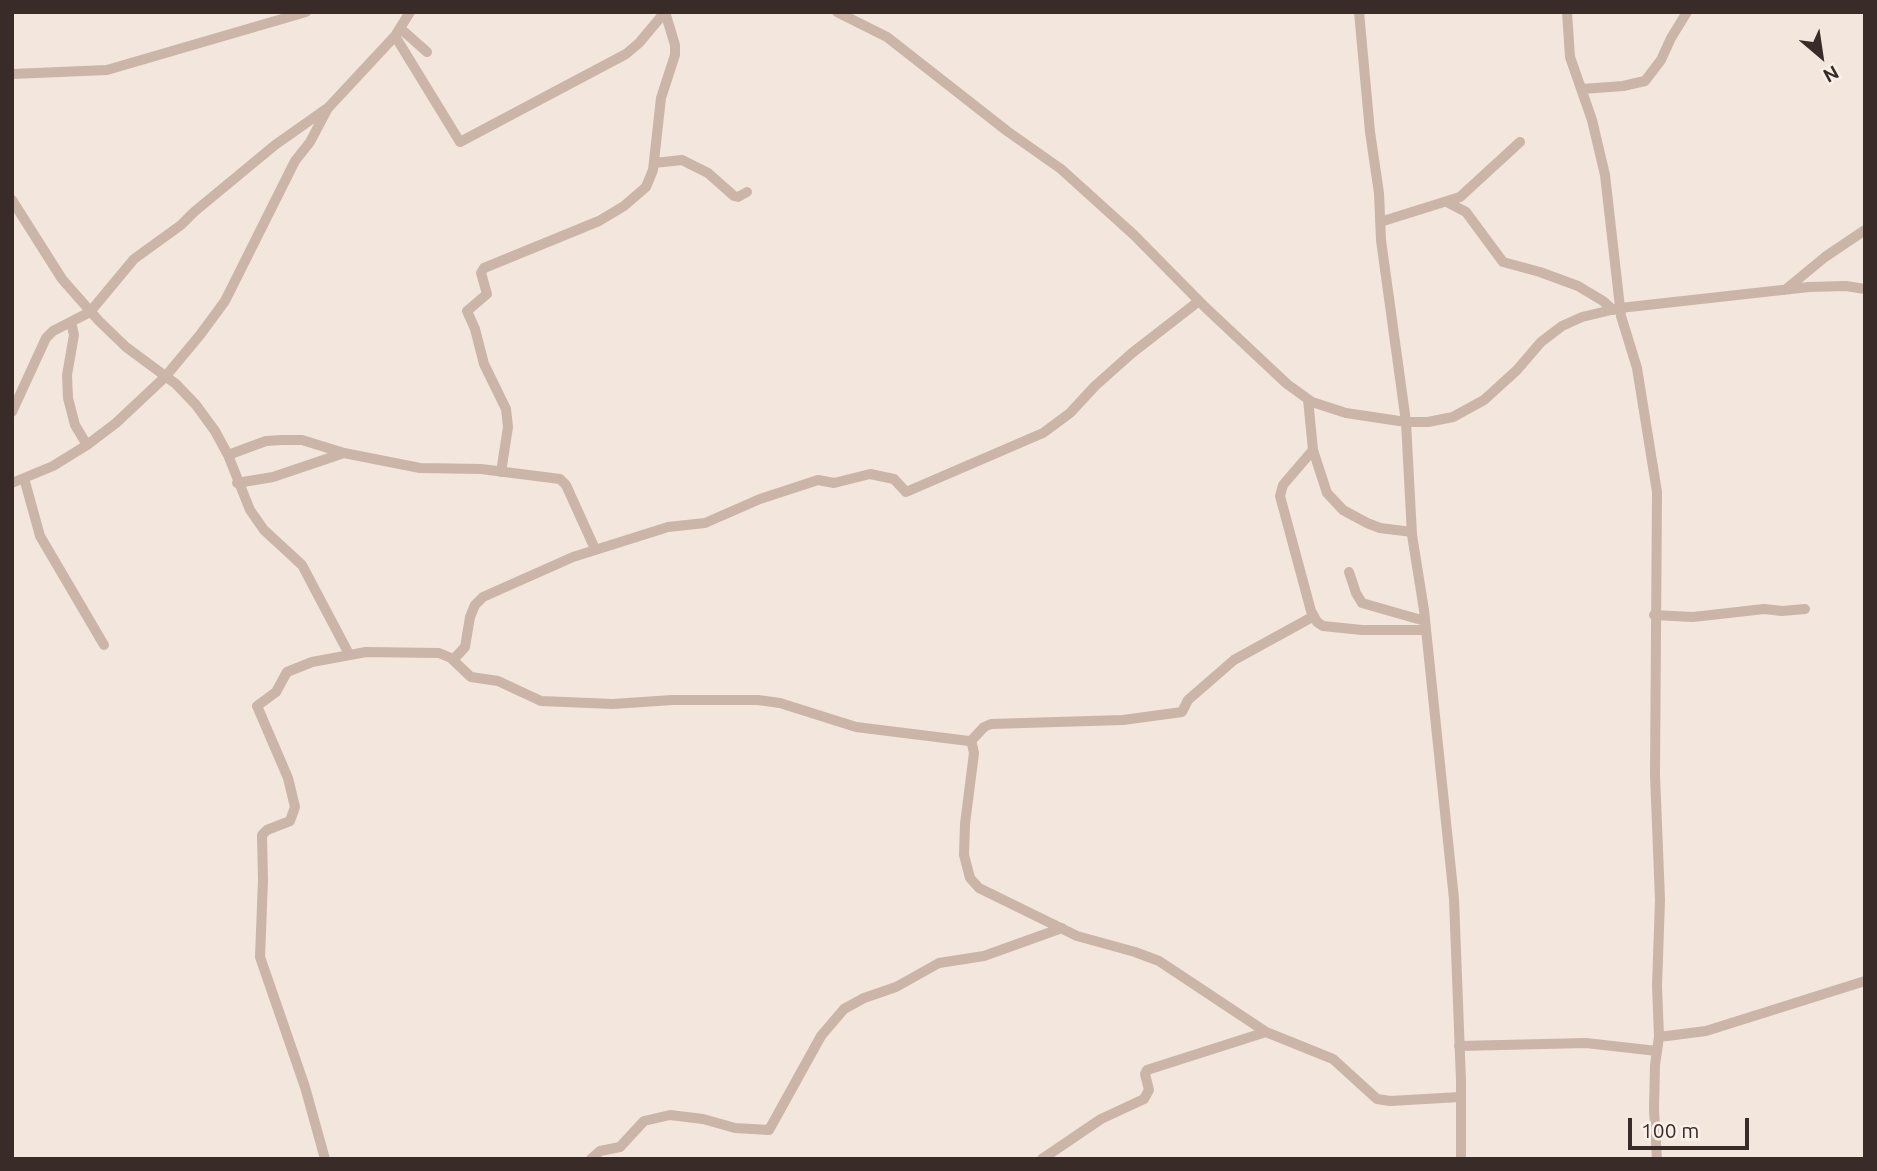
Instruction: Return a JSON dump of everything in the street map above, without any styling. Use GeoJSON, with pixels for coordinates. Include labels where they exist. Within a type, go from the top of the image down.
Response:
{"type":"FeatureCollection","features":[{"type":"Feature","properties":{"kind":"street"},"geometry":{"type":"LineString","coordinates":[[12,74],[107,69],[306,12]]}},
{"type":"Feature","properties":{"kind":"street"},"geometry":{"type":"LineString","coordinates":[[12,412],[43,341],[53,331],[90,312],[134,259],[181,225],[275,145],[328,108],[398,33],[410,12]]}},
{"type":"Feature","properties":{"kind":"street"},"geometry":{"type":"LineString","coordinates":[[398,33],[460,142],[626,54],[665,12]]}},
{"type":"Feature","properties":{"kind":"street"},"geometry":{"type":"LineString","coordinates":[[501,472],[508,427],[506,409],[485,364],[475,329],[467,313],[487,294],[482,270],[613,213],[646,187],[654,163],[657,113],[675,55],[675,45],[665,12]]}},
{"type":"Feature","properties":{"kind":"street"},"geometry":{"type":"LineString","coordinates":[[836,12],[887,37],[1060,169],[1134,235],[1287,384],[1308,399],[1346,413],[1406,422],[1443,420],[1473,406],[1497,390],[1541,342],[1562,326],[1582,317],[1616,309],[1808,287],[1846,286],[1865,289]]}},
{"type":"Feature","properties":{"kind":"street"},"geometry":{"type":"LineString","coordinates":[[1359,12],[1390,314],[1406,422],[1412,532],[1425,625],[1454,899],[1461,1159]]}},
{"type":"Feature","properties":{"kind":"street"},"geometry":{"type":"LineString","coordinates":[[1567,12],[1570,57],[1592,120],[1605,175],[1616,309],[1636,368],[1657,503],[1654,615],[1654,775],[1660,878],[1657,986],[1659,1037],[1654,1110],[1657,1159]]}},
{"type":"Feature","properties":{"kind":"street"},"geometry":{"type":"LineString","coordinates":[[1582,89],[1623,86],[1645,81],[1661,60],[1688,12]]}},
{"type":"Feature","properties":{"kind":"street"},"geometry":{"type":"LineString","coordinates":[[398,33],[426,52]]}},
{"type":"Feature","properties":{"kind":"street"},"geometry":{"type":"LineString","coordinates":[[12,483],[52,466],[87,445],[116,423],[165,377],[225,300],[295,161],[310,142],[328,108]]}},
{"type":"Feature","properties":{"kind":"street"},"geometry":{"type":"LineString","coordinates":[[1380,222],[1447,202],[1465,193],[1520,142]]}},
{"type":"Feature","properties":{"kind":"street"},"geometry":{"type":"LineString","coordinates":[[654,163],[682,160],[708,173],[734,196],[738,197],[747,192]]}},
{"type":"Feature","properties":{"kind":"street"},"geometry":{"type":"LineString","coordinates":[[12,200],[62,279],[90,312],[126,347],[176,384],[196,405],[228,455],[237,483],[257,522],[302,565],[349,654]]}},
{"type":"Feature","properties":{"kind":"street"},"geometry":{"type":"LineString","coordinates":[[1447,202],[1466,212],[1503,262],[1578,286],[1616,309]]}},
{"type":"Feature","properties":{"kind":"street"},"geometry":{"type":"LineString","coordinates":[[1785,290],[1825,257],[1865,230]]}},
{"type":"Feature","properties":{"kind":"street"},"geometry":{"type":"LineString","coordinates":[[453,660],[465,647],[470,617],[475,605],[483,597],[595,549],[668,527],[705,523],[760,499],[818,480],[834,483],[870,474],[894,479],[903,491],[909,490],[1053,427],[1132,353],[1199,301]]}},
{"type":"Feature","properties":{"kind":"street"},"geometry":{"type":"LineString","coordinates":[[71,323],[74,335],[67,375],[68,398],[75,425],[87,445]]}},
{"type":"Feature","properties":{"kind":"street"},"geometry":{"type":"LineString","coordinates":[[1308,399],[1313,450],[1327,493],[1343,510],[1380,528],[1412,532]]}},
{"type":"Feature","properties":{"kind":"street"},"geometry":{"type":"LineString","coordinates":[[228,455],[266,441],[302,440],[344,453],[419,468],[501,472],[563,480],[595,549]]}},
{"type":"Feature","properties":{"kind":"street"},"geometry":{"type":"LineString","coordinates":[[1313,450],[1283,485],[1280,496],[1314,616],[1324,625],[1342,629],[1425,625]]}},
{"type":"Feature","properties":{"kind":"street"},"geometry":{"type":"LineString","coordinates":[[237,483],[273,477],[344,453]]}},
{"type":"Feature","properties":{"kind":"street"},"geometry":{"type":"LineString","coordinates":[[24,478],[40,536],[104,645]]}},
{"type":"Feature","properties":{"kind":"street"},"geometry":{"type":"LineString","coordinates":[[1349,572],[1362,603],[1425,625]]}},
{"type":"Feature","properties":{"kind":"street"},"geometry":{"type":"LineString","coordinates":[[1654,615],[1693,617],[1764,609],[1805,609]]}},
{"type":"Feature","properties":{"kind":"street"},"geometry":{"type":"LineString","coordinates":[[970,742],[984,727],[995,723],[1123,720],[1182,712],[1188,701],[1234,660],[1314,616]]}},
{"type":"Feature","properties":{"kind":"street"},"geometry":{"type":"LineString","coordinates":[[325,1159],[305,1087],[260,957],[262,835],[267,830],[290,821],[295,807],[288,778],[257,705],[276,692],[287,672],[312,662],[349,654],[429,652],[448,656],[471,677],[498,681],[541,701],[613,704],[672,700],[758,700],[779,703],[856,727],[970,742]]}},
{"type":"Feature","properties":{"kind":"street"},"geometry":{"type":"LineString","coordinates":[[970,742],[974,753],[964,844],[970,878],[979,888],[1098,944],[1135,952],[1158,961],[1266,1032],[1302,1044],[1333,1059],[1377,1099],[1390,1101],[1460,1097]]}},
{"type":"Feature","properties":{"kind":"street"},"geometry":{"type":"LineString","coordinates":[[591,1159],[600,1151],[620,1147],[643,1121],[670,1115],[703,1119],[735,1128],[769,1130],[821,1035],[844,1009],[939,963],[984,956],[1062,928]]}},
{"type":"Feature","properties":{"kind":"street"},"geometry":{"type":"LineString","coordinates":[[1659,1037],[1706,1031],[1865,981]]}},
{"type":"Feature","properties":{"kind":"street"},"geometry":{"type":"LineString","coordinates":[[1042,1159],[1101,1119],[1148,1096],[1145,1073],[1149,1069],[1266,1032]]}},
{"type":"Feature","properties":{"kind":"street"},"geometry":{"type":"LineString","coordinates":[[1459,1046],[1587,1043],[1657,1051]]}}]}
